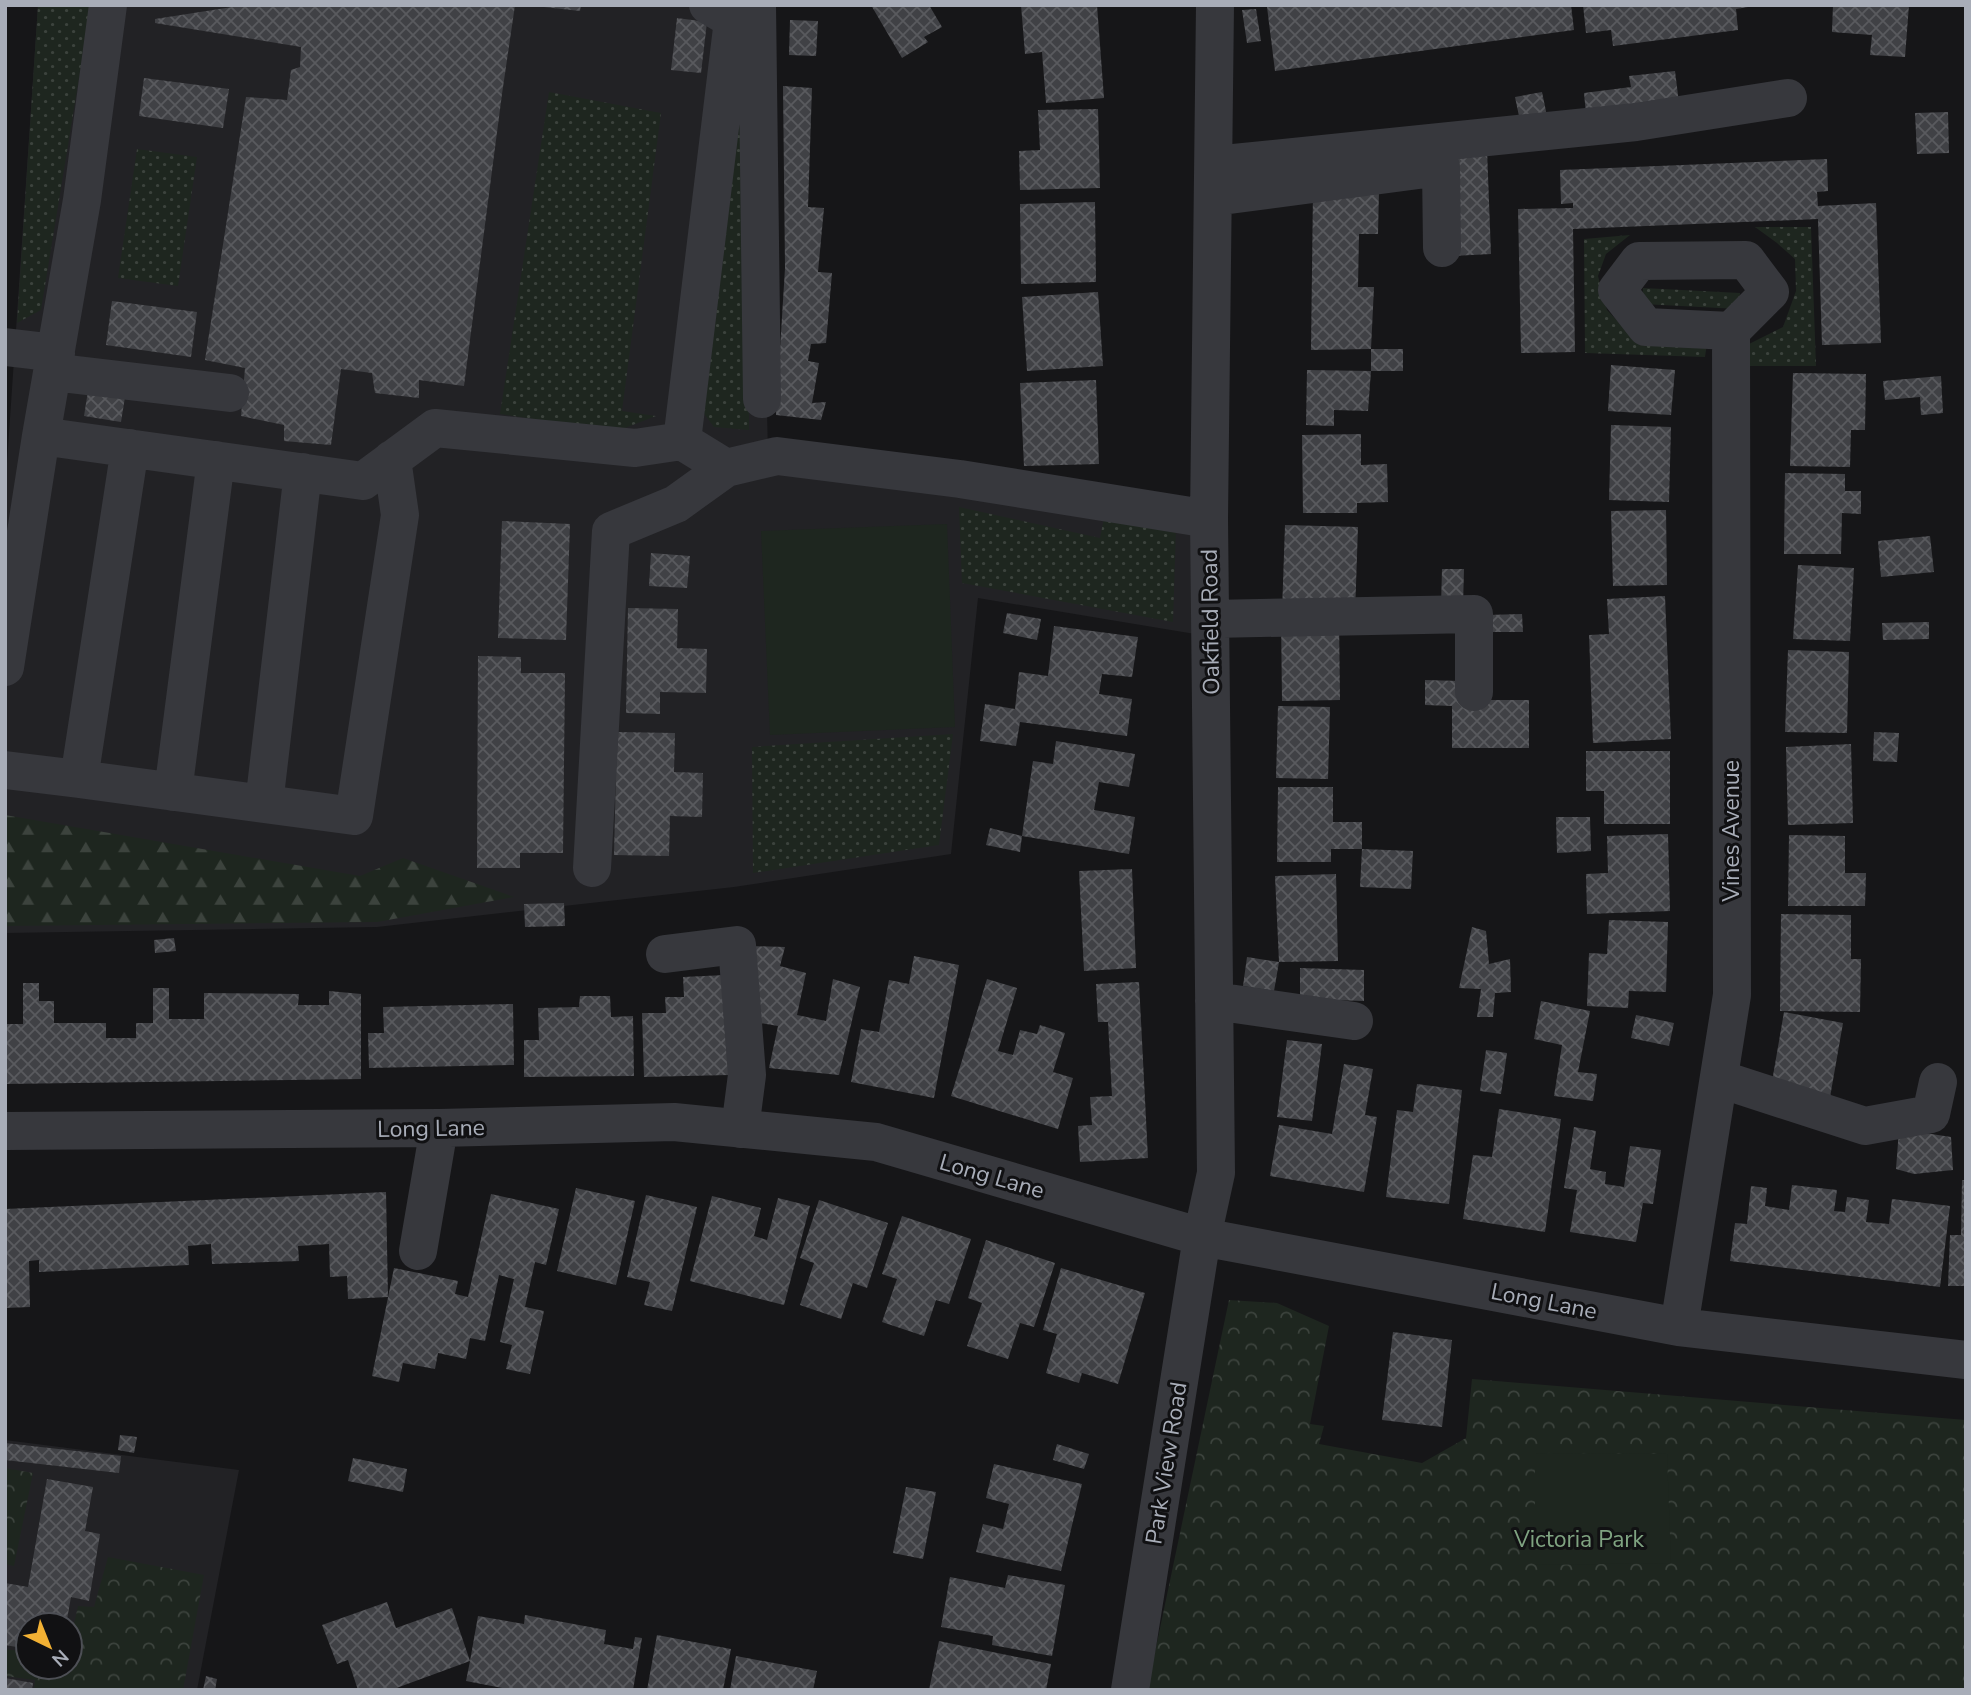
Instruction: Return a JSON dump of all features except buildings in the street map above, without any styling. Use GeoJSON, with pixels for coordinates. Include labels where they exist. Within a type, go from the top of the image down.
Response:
{"type":"FeatureCollection","features":[{"type":"Feature","properties":{"kind":"street"},"geometry":{"type":"LineString","coordinates":[[5,667],[82,200],[108,5]]}},
{"type":"Feature","properties":{"kind":"street"},"geometry":{"type":"LineString","coordinates":[[682,441],[733,20],[708,5]]}},
{"type":"Feature","properties":{"kind":"street"},"geometry":{"type":"LineString","coordinates":[[757,5],[762,399]]}},
{"type":"Feature","properties":{"kind":"street","name":"Oakfield Road"},"geometry":{"type":"LineString","coordinates":[[1202,1237],[1216,1173],[1209,519],[1214,5]]}},
{"type":"Feature","properties":{"kind":"street"},"geometry":{"type":"LineString","coordinates":[[1214,181],[1788,98]]}},
{"type":"Feature","properties":{"kind":"street"},"geometry":{"type":"LineString","coordinates":[[1214,181],[1441,167],[1442,248]]}},
{"type":"Feature","properties":{"kind":"street","name":"Vines Avenue"},"geometry":{"type":"LineString","coordinates":[[1679,1327],[1732,995],[1731,331]]}},
{"type":"Feature","properties":{"kind":"street"},"geometry":{"type":"LineString","coordinates":[[5,347],[54,362],[230,393]]}},
{"type":"Feature","properties":{"kind":"street"},"geometry":{"type":"LineString","coordinates":[[41,436],[363,481],[435,428],[635,448],[682,441],[726,468]]}},
{"type":"Feature","properties":{"kind":"street"},"geometry":{"type":"LineString","coordinates":[[79,779],[130,448]]}},
{"type":"Feature","properties":{"kind":"street"},"geometry":{"type":"LineString","coordinates":[[592,868],[611,531],[676,504],[726,468],[776,456],[960,479],[1209,519]]}},
{"type":"Feature","properties":{"kind":"street"},"geometry":{"type":"LineString","coordinates":[[5,770],[355,816],[400,515],[392,459]]}},
{"type":"Feature","properties":{"kind":"street"},"geometry":{"type":"LineString","coordinates":[[173,792],[216,460]]}},
{"type":"Feature","properties":{"kind":"street"},"geometry":{"type":"LineString","coordinates":[[264,804],[303,472]]}},
{"type":"Feature","properties":{"kind":"street"},"geometry":{"type":"LineString","coordinates":[[1210,619],[1474,614],[1474,692]]}},
{"type":"Feature","properties":{"kind":"street"},"geometry":{"type":"LineString","coordinates":[[665,954],[737,945],[747,1074],[740,1129]]}},
{"type":"Feature","properties":{"kind":"street"},"geometry":{"type":"LineString","coordinates":[[1214,1001],[1354,1021]]}},
{"type":"Feature","properties":{"kind":"street"},"geometry":{"type":"LineString","coordinates":[[1720,1079],[1865,1126],[1931,1114],[1938,1082]]}},
{"type":"Feature","properties":{"kind":"street","name":"Long Lane"},"geometry":{"type":"LineString","coordinates":[[5,1131],[439,1128],[674,1122],[876,1142],[1202,1237],[1679,1327],[1966,1360]]}},
{"type":"Feature","properties":{"kind":"street"},"geometry":{"type":"LineString","coordinates":[[418,1251],[439,1128]]}},
{"type":"Feature","properties":{"kind":"street","name":"Park View Road"},"geometry":{"type":"LineString","coordinates":[[1130,1690],[1202,1237]]}},
{"type":"Feature","properties":{"kind":"shaded area"},"geometry":{"type":"Polygon","coordinates":[[[38,5],[758,5],[768,455],[1210,513],[1213,637],[978,598],[951,854],[734,887],[377,927],[5,933],[5,492],[38,5]]]}},
{"type":"Feature","properties":{"kind":"shaded area"},"geometry":{"type":"Polygon","coordinates":[[[5,1440],[239,1470],[197,1690],[5,1690],[5,1440]]]}},
{"type":"Feature","properties":{"kind":"green space"},"geometry":{"type":"Polygon","coordinates":[[[38,5],[91,5],[41,310],[17,323],[38,5]]]}},
{"type":"Feature","properties":{"kind":"green space"},"geometry":{"type":"Polygon","coordinates":[[[747,57],[749,430],[714,427],[698,406],[747,57]]]}},
{"type":"Feature","properties":{"kind":"green space"},"geometry":{"type":"Polygon","coordinates":[[[549,92],[661,113],[622,411],[656,416],[617,431],[500,414],[549,92]]]}},
{"type":"Feature","properties":{"kind":"green space"},"geometry":{"type":"Polygon","coordinates":[[[137,149],[197,157],[178,286],[118,278],[137,149]]]}},
{"type":"Feature","properties":{"kind":"green space"},"geometry":{"type":"Polygon","coordinates":[[[1755,227],[1811,227],[1816,366],[1739,366],[1745,346],[1783,327],[1796,291],[1795,259],[1755,227]]]}},
{"type":"Feature","properties":{"kind":"green space"},"geometry":{"type":"Polygon","coordinates":[[[1630,235],[1606,254],[1598,276],[1607,310],[1630,334],[1707,343],[1705,357],[1585,353],[1584,239],[1630,235]]]}},
{"type":"Feature","properties":{"kind":"green space"},"geometry":{"type":"Polygon","coordinates":[[[1643,288],[1740,293],[1739,309],[1642,304],[1643,288]]]}},
{"type":"Feature","properties":{"kind":"green space"},"geometry":{"type":"Polygon","coordinates":[[[959,507],[1100,538],[1104,518],[1176,528],[1173,622],[962,583],[959,507]]]}},
{"type":"Feature","properties":{"kind":"green space"},"geometry":{"type":"Polygon","coordinates":[[[947,524],[955,727],[770,735],[761,531],[947,524]]]}},
{"type":"Feature","properties":{"kind":"green space"},"geometry":{"type":"Polygon","coordinates":[[[953,734],[939,845],[753,873],[752,747],[953,734]]]}},
{"type":"Feature","properties":{"kind":"green space"},"geometry":{"type":"Polygon","coordinates":[[[5,815],[360,876],[403,858],[514,897],[377,922],[5,926],[5,815]]]}},
{"type":"Feature","properties":{"kind":"green space","name":"Victoria Park"},"geometry":{"type":"Polygon","coordinates":[[[1229,1300],[1277,1303],[1329,1326],[1310,1424],[1324,1426],[1319,1444],[1422,1463],[1466,1438],[1472,1379],[1966,1420],[1966,1690],[1147,1690],[1229,1300]]]}},
{"type":"Feature","properties":{"kind":"green space"},"geometry":{"type":"Polygon","coordinates":[[[1535,1453],[1667,1454],[1671,1563],[1535,1565],[1535,1453]]]}},
{"type":"Feature","properties":{"kind":"green space"},"geometry":{"type":"Polygon","coordinates":[[[5,1468],[33,1473],[14,1566],[5,1564],[5,1468]]]}},
{"type":"Feature","properties":{"kind":"green space"},"geometry":{"type":"Polygon","coordinates":[[[108,1557],[204,1575],[183,1690],[34,1690],[35,1681],[84,1681],[84,1611],[77,1611],[78,1606],[94,1607],[108,1557]]]}},
{"type":"Feature","properties":{"kind":"green space"},"geometry":{"type":"Polygon","coordinates":[[[5,1649],[14,1650],[14,1677],[5,1676],[5,1649]]]}}]}
